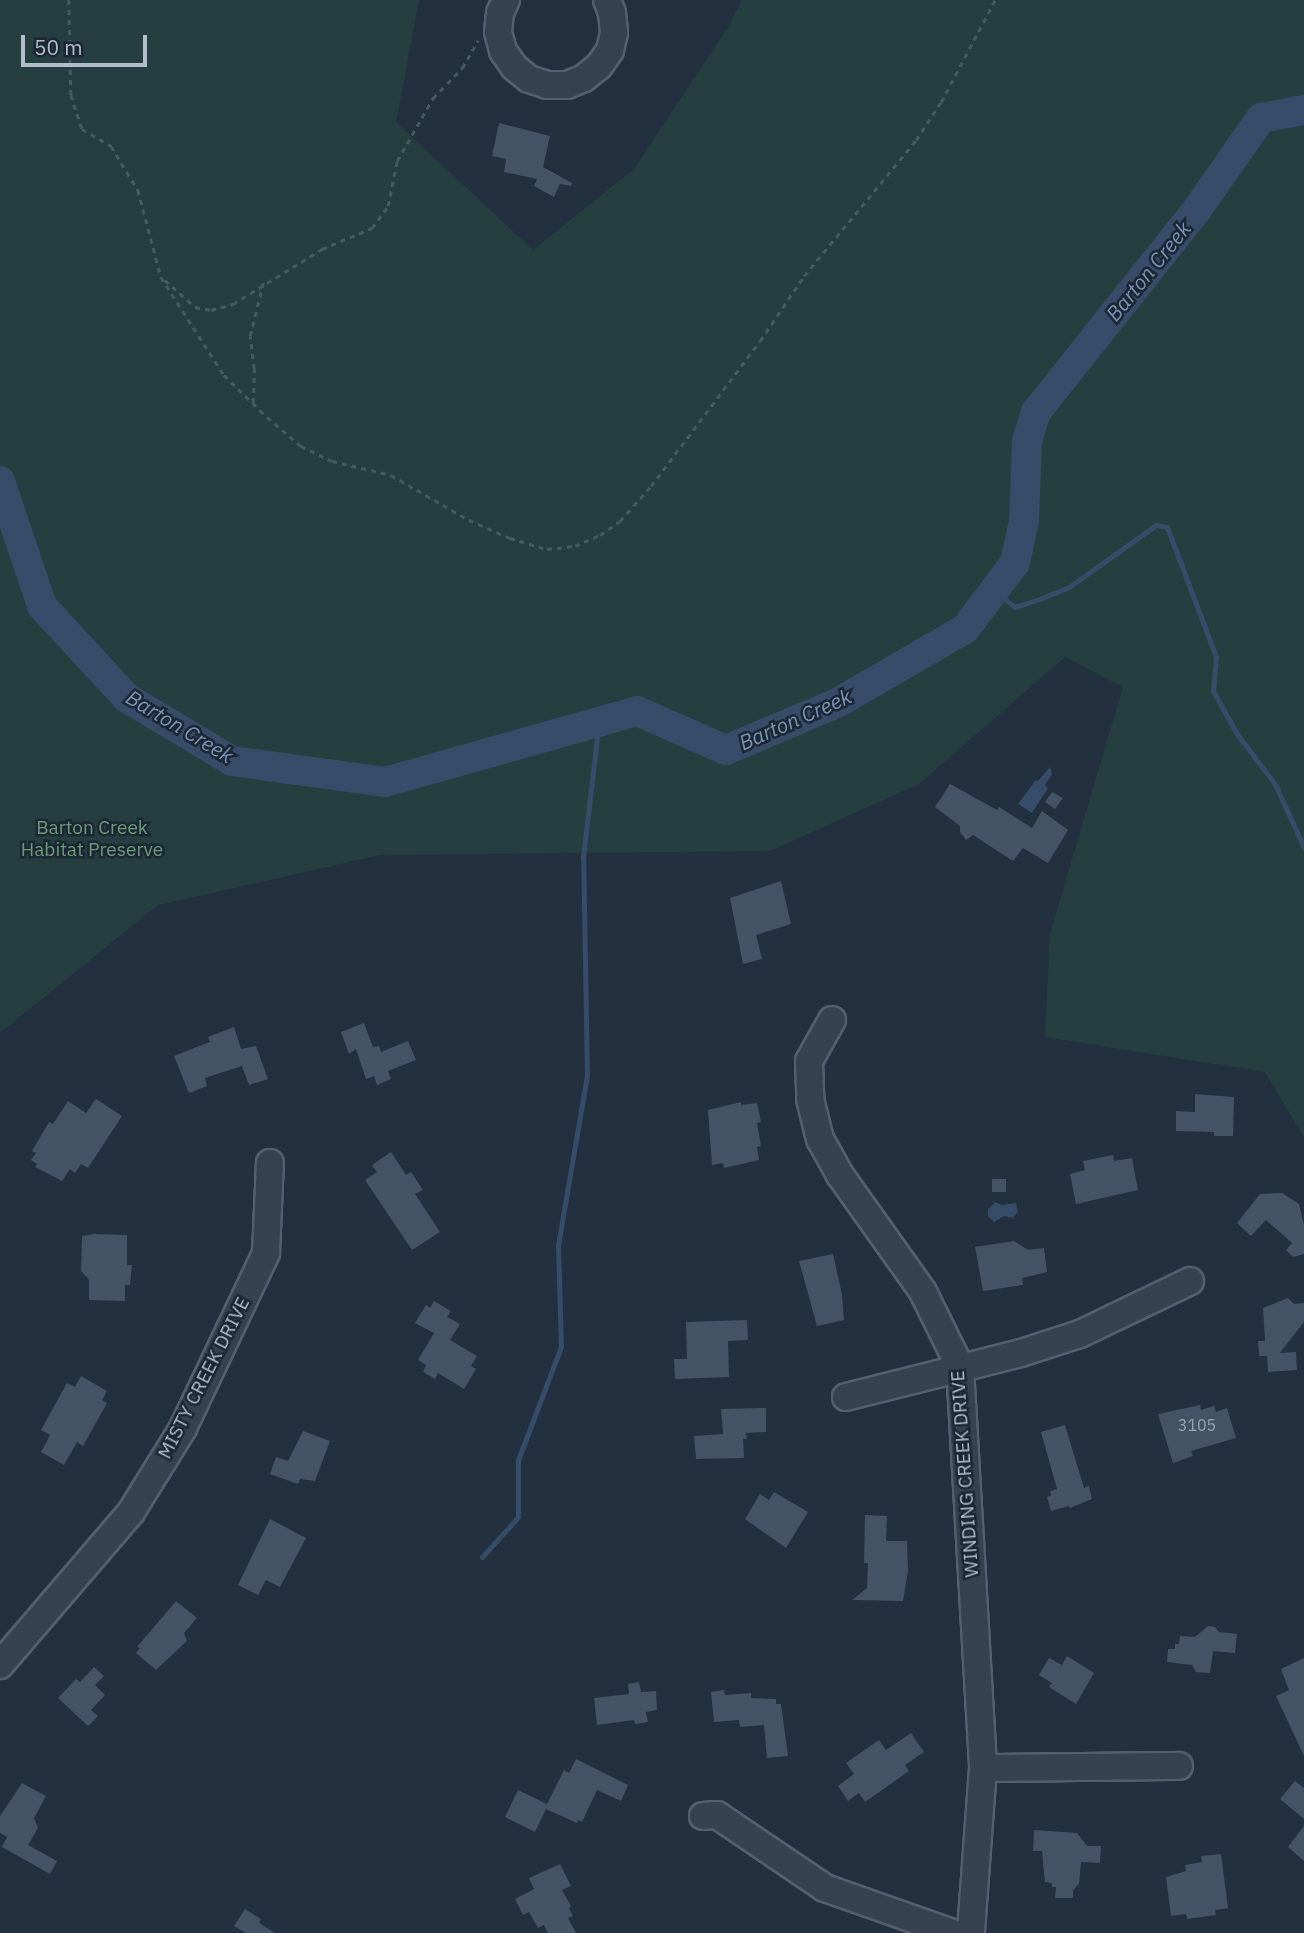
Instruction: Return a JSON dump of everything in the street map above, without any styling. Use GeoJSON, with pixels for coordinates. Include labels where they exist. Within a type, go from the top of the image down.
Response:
{"type":"FeatureCollection","features":[{"type":"Feature","properties":{"kind":"street"},"geometry":{"type":"LineString","coordinates":[[506,0],[500,13],[498,32],[503,51],[514,67],[529,79],[547,85],[575,81],[599,66],[610,50],[614,32],[612,13],[607,0]]}},
{"type":"Feature","properties":{"kind":"street","name":"WINDING CREEK DRIVE"},"geometry":{"type":"LineString","coordinates":[[832,1020],[809,1061],[810,1099],[820,1139],[840,1175],[922,1292],[960,1367],[983,1768],[971,1933]]}},
{"type":"Feature","properties":{"kind":"street","name":"MISTY CREEK DRIVE"},"geometry":{"type":"LineString","coordinates":[[0,1665],[131,1512],[183,1427],[266,1253],[270,1163]]}},
{"type":"Feature","properties":{"kind":"street"},"geometry":{"type":"LineString","coordinates":[[846,1397],[1080,1334],[1191,1281]]}},
{"type":"Feature","properties":{"kind":"street"},"geometry":{"type":"LineString","coordinates":[[983,1768],[1179,1766]]}},
{"type":"Feature","properties":{"kind":"street"},"geometry":{"type":"LineString","coordinates":[[703,1816],[717,1815],[825,1888],[953,1933]]}},
{"type":"Feature","properties":{"kind":"path"},"geometry":{"type":"LineString","coordinates":[[69,0],[71,94],[82,128],[111,146],[138,190],[161,277],[224,375],[301,446],[332,461],[391,475],[469,520],[510,538],[547,549],[575,546],[600,535],[620,521],[652,486],[760,341],[804,276],[916,139],[941,102],[995,0]]}},
{"type":"Feature","properties":{"kind":"path"},"geometry":{"type":"LineString","coordinates":[[161,277],[195,307],[211,310],[233,304],[322,249],[372,228],[382,219],[388,206],[397,161],[433,98],[462,68],[479,36]]}},
{"type":"Feature","properties":{"kind":"path"},"geometry":{"type":"LineString","coordinates":[[253,404],[254,369],[250,336],[263,283]]}},
{"type":"Feature","properties":{"kind":"green space","name":"Barton Creek Habitat Preserve"},"geometry":{"type":"Polygon","coordinates":[[[0,0],[419,0],[396,122],[533,250],[634,169],[730,24],[742,0],[1304,0],[1304,1137],[1265,1072],[1045,1037],[1050,934],[1123,687],[1065,657],[919,784],[770,851],[380,855],[158,905],[0,1033],[0,0]]]}},
{"type":"Feature","properties":{"kind":"water"},"geometry":{"type":"Polygon","coordinates":[[[1050,767],[1052,774],[1045,785],[1048,788],[1032,813],[1018,804],[1050,767]]]}},
{"type":"Feature","properties":{"kind":"water"},"geometry":{"type":"Polygon","coordinates":[[[995,1202],[1002,1205],[1016,1203],[1018,1212],[1013,1218],[1004,1216],[994,1222],[988,1216],[988,1209],[995,1202]]]}},
{"type":"Feature","properties":{"kind":"building"},"geometry":{"type":"Polygon","coordinates":[[[499,123],[550,136],[543,167],[572,183],[571,186],[560,184],[554,197],[534,186],[537,179],[504,172],[506,159],[492,156],[499,123]]]}},
{"type":"Feature","properties":{"kind":"building"},"geometry":{"type":"Polygon","coordinates":[[[950,784],[997,810],[999,807],[1032,828],[1042,811],[1068,830],[1048,863],[1023,848],[1013,861],[973,835],[966,840],[960,832],[960,826],[935,807],[950,784]]]}},
{"type":"Feature","properties":{"kind":"building"},"geometry":{"type":"Polygon","coordinates":[[[1052,792],[1063,798],[1055,809],[1045,802],[1052,792]]]}},
{"type":"Feature","properties":{"kind":"building"},"geometry":{"type":"Polygon","coordinates":[[[781,881],[791,924],[756,935],[762,959],[743,964],[730,898],[781,881]]]}},
{"type":"Feature","properties":{"kind":"building"},"geometry":{"type":"Polygon","coordinates":[[[364,1023],[373,1047],[379,1046],[381,1052],[408,1041],[416,1060],[388,1071],[391,1079],[377,1085],[374,1076],[366,1079],[356,1049],[349,1054],[341,1032],[364,1023]]]}},
{"type":"Feature","properties":{"kind":"building"},"geometry":{"type":"Polygon","coordinates":[[[234,1027],[241,1049],[256,1046],[268,1079],[249,1085],[242,1066],[205,1078],[207,1086],[189,1093],[174,1056],[210,1042],[208,1037],[234,1027]]]}},
{"type":"Feature","properties":{"kind":"building"},"geometry":{"type":"Polygon","coordinates":[[[1195,1094],[1234,1097],[1233,1136],[1214,1136],[1214,1132],[1176,1131],[1176,1111],[1195,1112],[1195,1094]]]}},
{"type":"Feature","properties":{"kind":"building"},"geometry":{"type":"Polygon","coordinates":[[[96,1099],[122,1116],[88,1168],[81,1164],[75,1173],[70,1169],[62,1181],[35,1167],[37,1164],[31,1160],[36,1153],[32,1151],[49,1122],[53,1124],[68,1101],[86,1113],[96,1099]]]}},
{"type":"Feature","properties":{"kind":"building"},"geometry":{"type":"Polygon","coordinates":[[[741,1102],[741,1105],[757,1103],[761,1122],[757,1123],[761,1146],[757,1147],[759,1160],[724,1168],[723,1163],[712,1165],[708,1110],[741,1102]]]}},
{"type":"Feature","properties":{"kind":"building"},"geometry":{"type":"Polygon","coordinates":[[[391,1152],[406,1175],[411,1172],[423,1190],[415,1194],[440,1232],[412,1250],[365,1180],[377,1172],[372,1165],[391,1152]]]}},
{"type":"Feature","properties":{"kind":"building"},"geometry":{"type":"Polygon","coordinates":[[[1113,1155],[1114,1161],[1132,1158],[1138,1190],[1076,1204],[1070,1174],[1085,1170],[1083,1161],[1113,1155]]]}},
{"type":"Feature","properties":{"kind":"building"},"geometry":{"type":"Polygon","coordinates":[[[992,1179],[1006,1179],[1006,1192],[992,1192],[992,1179]]]}},
{"type":"Feature","properties":{"kind":"building"},"geometry":{"type":"Polygon","coordinates":[[[1282,1193],[1299,1204],[1304,1225],[1304,1254],[1293,1257],[1286,1250],[1292,1243],[1266,1220],[1251,1236],[1237,1223],[1260,1194],[1282,1193]]]}},
{"type":"Feature","properties":{"kind":"building"},"geometry":{"type":"Polygon","coordinates":[[[127,1235],[127,1265],[132,1265],[130,1285],[125,1285],[125,1301],[89,1300],[89,1280],[81,1271],[82,1236],[127,1235]]]}},
{"type":"Feature","properties":{"kind":"building"},"geometry":{"type":"Polygon","coordinates":[[[1014,1241],[1028,1250],[1044,1248],[1047,1272],[1022,1278],[1023,1285],[983,1291],[975,1247],[1014,1241]]]}},
{"type":"Feature","properties":{"kind":"building"},"geometry":{"type":"Polygon","coordinates":[[[833,1254],[842,1295],[844,1320],[817,1326],[799,1261],[833,1254]]]}},
{"type":"Feature","properties":{"kind":"building"},"geometry":{"type":"Polygon","coordinates":[[[1288,1298],[1294,1304],[1304,1303],[1304,1322],[1280,1353],[1296,1352],[1297,1370],[1268,1372],[1267,1356],[1259,1356],[1258,1341],[1265,1341],[1263,1308],[1288,1298]]]}},
{"type":"Feature","properties":{"kind":"building"},"geometry":{"type":"Polygon","coordinates":[[[434,1301],[451,1311],[447,1317],[460,1324],[450,1340],[477,1356],[471,1366],[476,1369],[464,1389],[438,1373],[435,1379],[423,1372],[426,1365],[418,1360],[434,1333],[415,1323],[426,1305],[430,1308],[434,1301]]]}},
{"type":"Feature","properties":{"kind":"building"},"geometry":{"type":"Polygon","coordinates":[[[747,1320],[748,1340],[728,1341],[729,1377],[675,1379],[674,1359],[687,1359],[686,1322],[747,1320]]]}},
{"type":"Feature","properties":{"kind":"building"},"geometry":{"type":"Polygon","coordinates":[[[81,1376],[107,1391],[102,1400],[107,1403],[83,1446],[77,1442],[64,1465],[41,1452],[50,1435],[41,1430],[67,1383],[75,1387],[81,1376]]]}},
{"type":"Feature","properties":{"kind":"building"},"geometry":{"type":"Polygon","coordinates":[[[1200,1405],[1201,1410],[1214,1406],[1216,1412],[1227,1408],[1236,1438],[1191,1451],[1193,1456],[1173,1463],[1158,1414],[1200,1405]]]}},
{"type":"Feature","properties":{"kind":"building"},"geometry":{"type":"Polygon","coordinates":[[[766,1408],[766,1432],[746,1433],[747,1439],[743,1439],[744,1458],[696,1459],[694,1436],[723,1434],[721,1409],[766,1408]]]}},
{"type":"Feature","properties":{"kind":"building"},"geometry":{"type":"Polygon","coordinates":[[[1065,1425],[1084,1488],[1089,1486],[1092,1499],[1070,1508],[1069,1506],[1051,1511],[1047,1497],[1051,1496],[1050,1491],[1057,1489],[1041,1432],[1065,1425]]]}},
{"type":"Feature","properties":{"kind":"building"},"geometry":{"type":"Polygon","coordinates":[[[303,1431],[330,1441],[315,1481],[300,1479],[298,1484],[270,1474],[276,1457],[288,1461],[303,1431]]]}},
{"type":"Feature","properties":{"kind":"building"},"geometry":{"type":"Polygon","coordinates":[[[774,1492],[808,1512],[786,1548],[745,1519],[760,1494],[769,1500],[774,1492]]]}},
{"type":"Feature","properties":{"kind":"building"},"geometry":{"type":"Polygon","coordinates":[[[865,1515],[887,1516],[886,1541],[907,1541],[908,1571],[903,1601],[852,1600],[867,1588],[868,1563],[864,1563],[865,1515]]]}},
{"type":"Feature","properties":{"kind":"building"},"geometry":{"type":"Polygon","coordinates":[[[270,1519],[306,1538],[280,1587],[266,1580],[258,1595],[238,1585],[270,1519]]]}},
{"type":"Feature","properties":{"kind":"building"},"geometry":{"type":"Polygon","coordinates":[[[176,1601],[197,1618],[184,1633],[187,1641],[156,1670],[136,1653],[140,1648],[137,1647],[176,1601]]]}},
{"type":"Feature","properties":{"kind":"building"},"geometry":{"type":"Polygon","coordinates":[[[1208,1626],[1215,1627],[1219,1632],[1237,1634],[1235,1653],[1213,1651],[1210,1673],[1196,1672],[1192,1665],[1167,1662],[1168,1649],[1175,1649],[1180,1636],[1195,1637],[1208,1626]]]}},
{"type":"Feature","properties":{"kind":"building"},"geometry":{"type":"Polygon","coordinates":[[[1067,1656],[1094,1673],[1076,1704],[1049,1687],[1052,1683],[1039,1675],[1049,1658],[1062,1665],[1067,1656]]]}},
{"type":"Feature","properties":{"kind":"building"},"geometry":{"type":"Polygon","coordinates":[[[1304,1658],[1304,1756],[1276,1696],[1289,1690],[1281,1669],[1304,1658]]]}},
{"type":"Feature","properties":{"kind":"building"},"geometry":{"type":"Polygon","coordinates":[[[94,1667],[104,1676],[95,1685],[105,1695],[91,1710],[98,1716],[88,1726],[58,1698],[76,1679],[80,1682],[94,1667]]]}},
{"type":"Feature","properties":{"kind":"building"},"geometry":{"type":"Polygon","coordinates":[[[639,1682],[641,1692],[656,1691],[657,1710],[646,1712],[648,1722],[635,1724],[634,1720],[597,1725],[594,1698],[629,1694],[628,1684],[639,1682]]]}},
{"type":"Feature","properties":{"kind":"building"},"geometry":{"type":"Polygon","coordinates":[[[724,1690],[725,1695],[751,1693],[751,1698],[776,1699],[776,1704],[781,1704],[788,1756],[767,1758],[764,1725],[740,1727],[739,1720],[714,1722],[711,1692],[724,1690]]]}},
{"type":"Feature","properties":{"kind":"building"},"geometry":{"type":"Polygon","coordinates":[[[911,1733],[924,1752],[905,1765],[909,1771],[865,1802],[859,1793],[848,1801],[838,1786],[854,1774],[846,1763],[879,1740],[886,1750],[911,1733]]]}},
{"type":"Feature","properties":{"kind":"building"},"geometry":{"type":"Polygon","coordinates":[[[576,1759],[628,1785],[621,1801],[597,1790],[582,1822],[578,1820],[577,1823],[546,1809],[535,1832],[505,1817],[518,1790],[547,1804],[564,1770],[569,1773],[576,1759]]]}},
{"type":"Feature","properties":{"kind":"building"},"geometry":{"type":"Polygon","coordinates":[[[1295,1781],[1304,1788],[1304,1819],[1280,1799],[1295,1781]]]}},
{"type":"Feature","properties":{"kind":"building"},"geometry":{"type":"Polygon","coordinates":[[[22,1783],[46,1796],[34,1818],[38,1828],[28,1845],[57,1861],[50,1874],[2,1847],[7,1837],[0,1833],[0,1816],[22,1783]]]}},
{"type":"Feature","properties":{"kind":"building"},"geometry":{"type":"Polygon","coordinates":[[[1304,1826],[1304,1861],[1288,1847],[1304,1826]]]}},
{"type":"Feature","properties":{"kind":"building"},"geometry":{"type":"Polygon","coordinates":[[[1034,1830],[1077,1833],[1087,1846],[1101,1846],[1100,1863],[1081,1862],[1079,1884],[1073,1890],[1073,1898],[1055,1898],[1056,1887],[1045,1882],[1042,1851],[1033,1851],[1034,1830]]]}},
{"type":"Feature","properties":{"kind":"building"},"geometry":{"type":"Polygon","coordinates":[[[1221,1854],[1228,1908],[1215,1910],[1216,1915],[1187,1919],[1186,1914],[1171,1916],[1166,1877],[1186,1871],[1185,1865],[1202,1862],[1201,1856],[1221,1854]]]}},
{"type":"Feature","properties":{"kind":"building"},"geometry":{"type":"Polygon","coordinates":[[[560,1864],[571,1886],[562,1890],[571,1906],[569,1908],[573,1916],[568,1918],[576,1933],[548,1933],[544,1925],[538,1928],[529,1912],[523,1915],[515,1899],[534,1889],[529,1878],[560,1864]]]}},
{"type":"Feature","properties":{"kind":"building"},"geometry":{"type":"Polygon","coordinates":[[[245,1909],[261,1919],[259,1923],[275,1933],[246,1933],[234,1926],[245,1909]]]}},
{"type":"Feature","properties":{"kind":"waterway","name":"Barton Creek"},"geometry":{"type":"LineString","coordinates":[[0,481],[42,606],[127,698],[232,761],[385,782],[637,711],[726,750],[839,702],[965,629],[1015,563],[1024,521],[1027,441],[1036,412],[1198,208],[1261,118],[1304,110]]}},
{"type":"Feature","properties":{"kind":"waterway"},"geometry":{"type":"LineString","coordinates":[[994,591],[1015,607],[1037,600],[1069,587],[1156,525],[1167,527],[1216,657],[1213,691],[1237,734],[1275,784],[1304,848]]}},
{"type":"Feature","properties":{"kind":"waterway"},"geometry":{"type":"LineString","coordinates":[[482,1557],[518,1517],[518,1460],[561,1347],[558,1245],[587,1076],[583,857],[599,721]]}}]}
